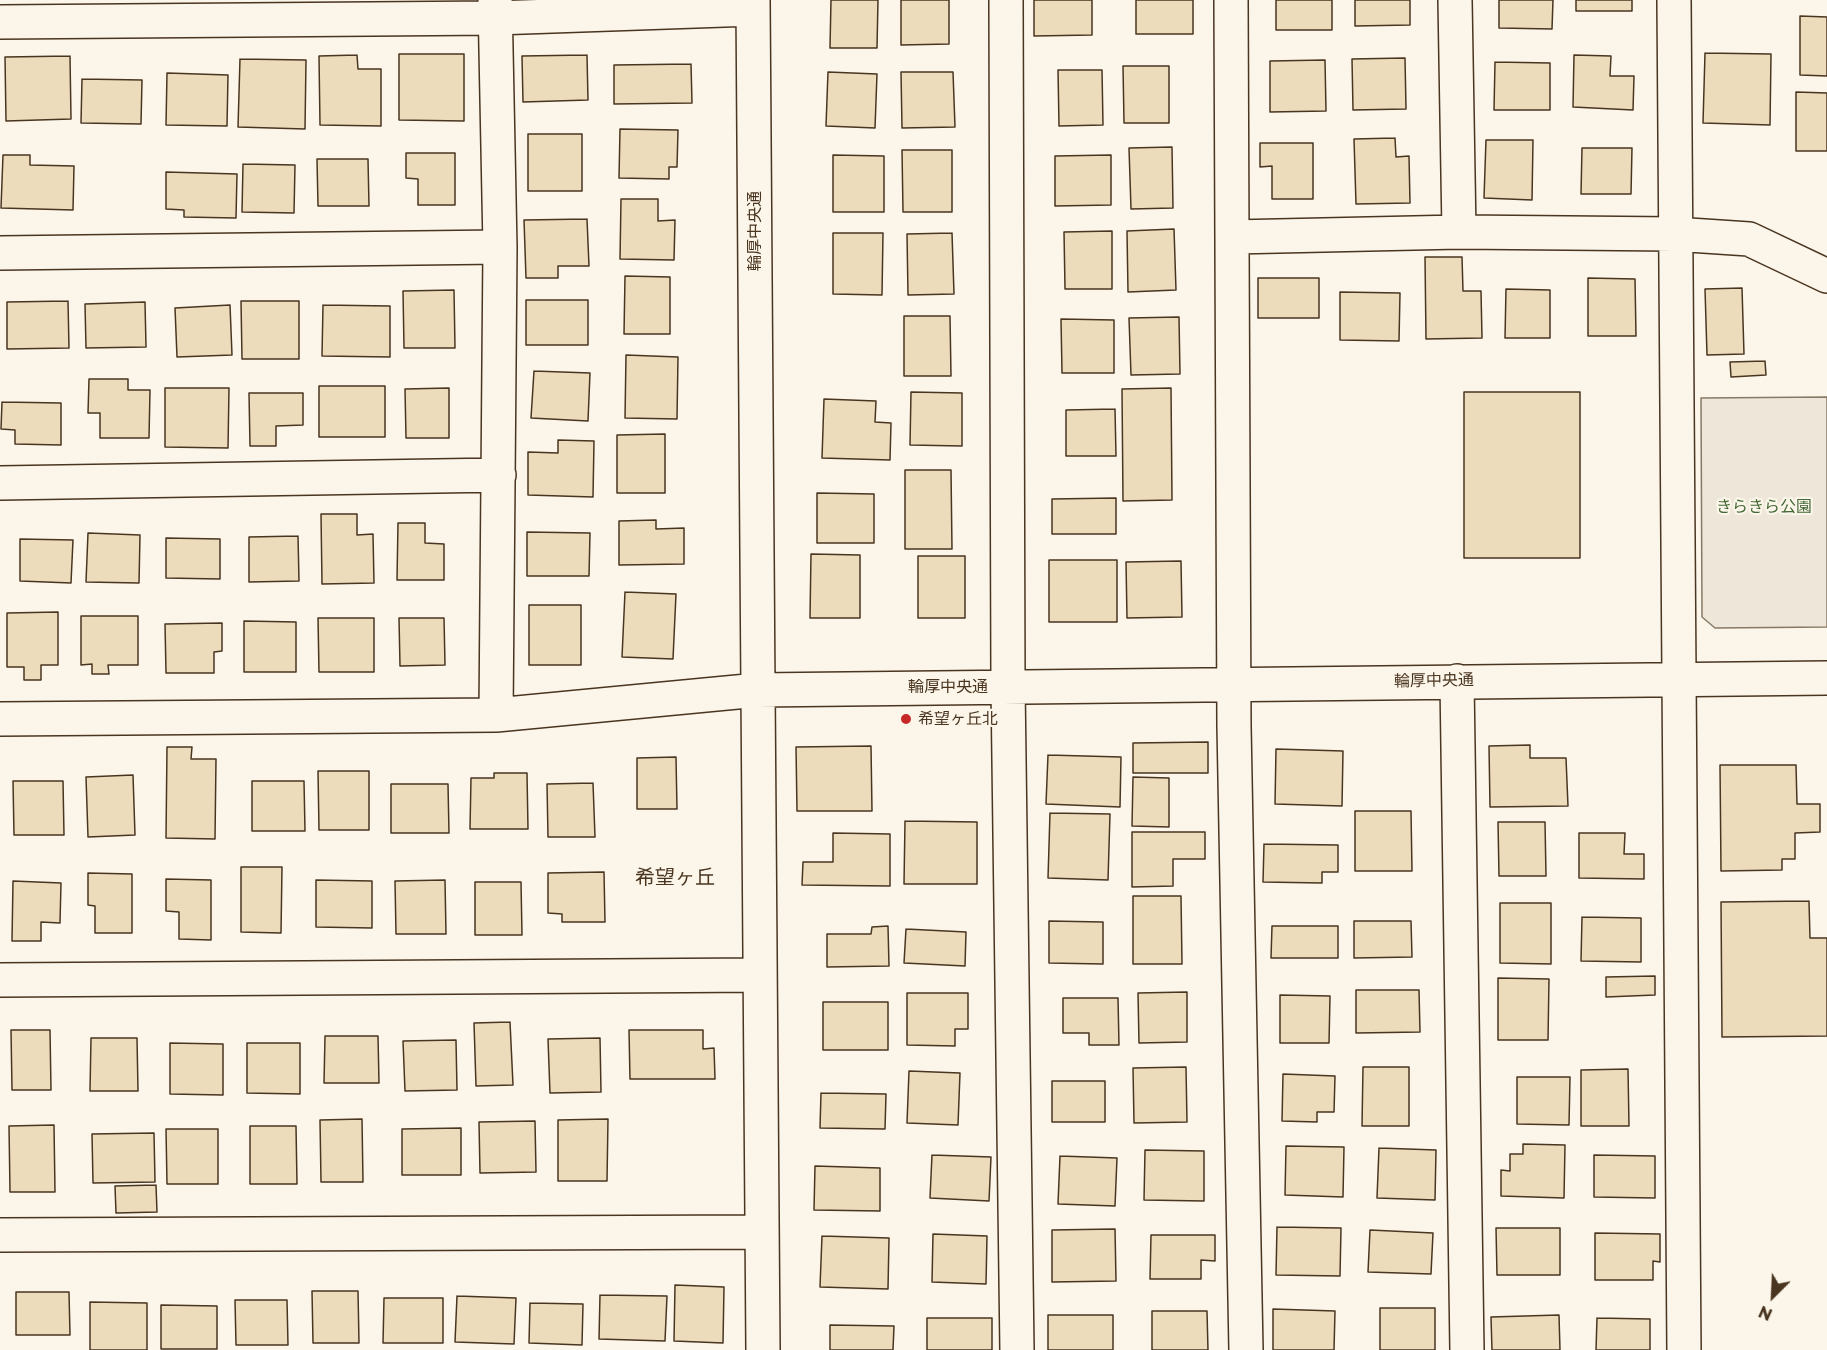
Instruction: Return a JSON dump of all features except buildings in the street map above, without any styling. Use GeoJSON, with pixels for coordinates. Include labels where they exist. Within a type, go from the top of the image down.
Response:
{"type":"FeatureCollection","features":[{"type":"Feature","properties":{"kind":"street"},"geometry":{"type":"LineString","coordinates":[[1006,0],[1008,686],[1017,1350]]}},
{"type":"Feature","properties":{"kind":"street"},"geometry":{"type":"LineString","coordinates":[[1231,0],[1236,683],[1234,738],[1246,1350]]}},
{"type":"Feature","properties":{"kind":"street"},"geometry":{"type":"LineString","coordinates":[[1455,0],[1460,232]]}},
{"type":"Feature","properties":{"kind":"street"},"geometry":{"type":"LineString","coordinates":[[1674,0],[1674,234],[1681,679],[1679,733],[1684,1350]]}},
{"type":"Feature","properties":{"kind":"street"},"geometry":{"type":"LineString","coordinates":[[0,22],[753,4]]}},
{"type":"Feature","properties":{"kind":"street","name":"輪厚中央通"},"geometry":{"type":"LineString","coordinates":[[753,4],[758,690],[1827,678]]}},
{"type":"Feature","properties":{"kind":"street"},"geometry":{"type":"LineString","coordinates":[[495,9],[500,247],[496,715]]}},
{"type":"Feature","properties":{"kind":"street"},"geometry":{"type":"LineString","coordinates":[[1233,237],[1460,232],[1674,234],[1749,239],[1827,276]]}},
{"type":"Feature","properties":{"kind":"street"},"geometry":{"type":"LineString","coordinates":[[0,253],[500,247]]}},
{"type":"Feature","properties":{"kind":"street"},"geometry":{"type":"LineString","coordinates":[[0,483],[499,475]]}},
{"type":"Feature","properties":{"kind":"street"},"geometry":{"type":"LineString","coordinates":[[1457,681],[1467,1350]]}},
{"type":"Feature","properties":{"kind":"street"},"geometry":{"type":"LineString","coordinates":[[0,719],[496,715],[758,690],[763,1350]]}},
{"type":"Feature","properties":{"kind":"street"},"geometry":{"type":"LineString","coordinates":[[0,980],[760,975]]}},
{"type":"Feature","properties":{"kind":"street"},"geometry":{"type":"LineString","coordinates":[[0,1235],[762,1232]]}},
{"type":"Feature","properties":{"kind":"green space","name":"きらきら公園"},"geometry":{"type":"Polygon","coordinates":[[[1827,397],[1827,627],[1715,628],[1702,617],[1701,398],[1827,397]]]}},
{"type":"Feature","properties":{"kind":"place","name":"希望ヶ丘北"},"geometry":{"type":"Point","coordinates":[906,719]}},
{"type":"Feature","properties":{"kind":"district","name":"希望ヶ丘"},"geometry":{"type":"Point","coordinates":[675,878]}}]}
